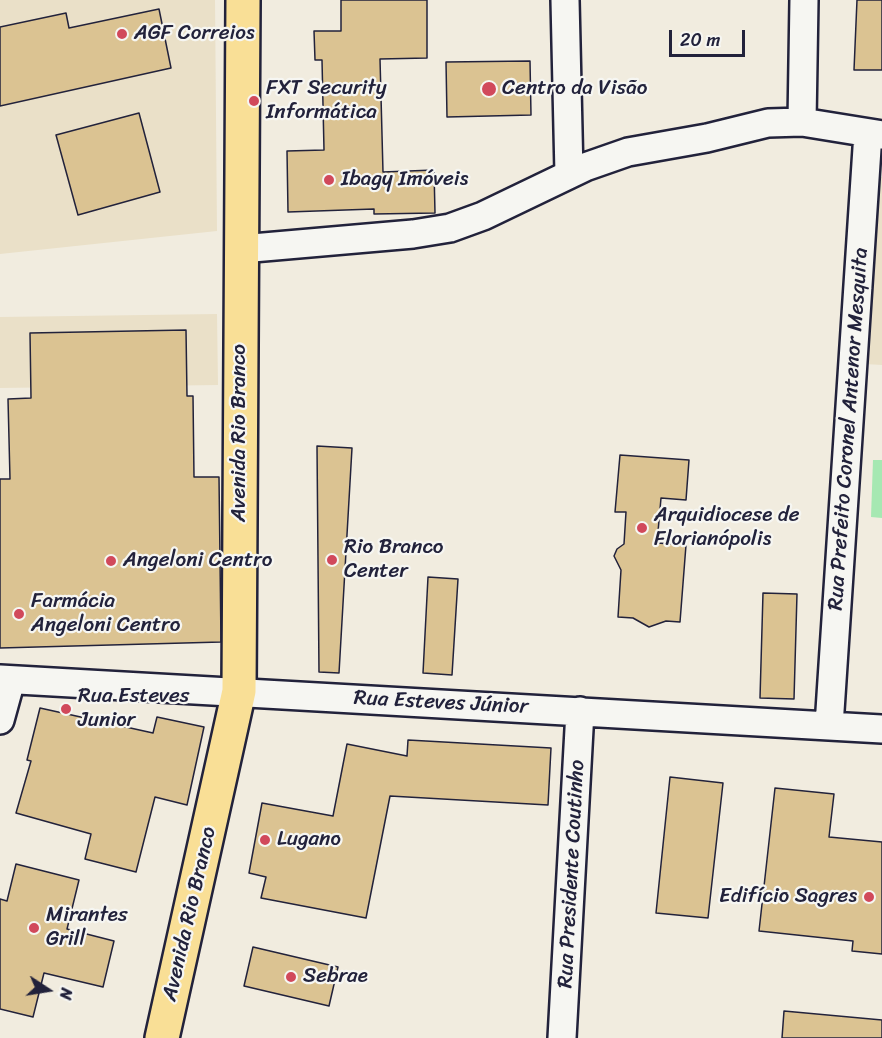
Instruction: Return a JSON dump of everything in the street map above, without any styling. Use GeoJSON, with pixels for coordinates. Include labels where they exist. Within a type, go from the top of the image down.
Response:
{"type":"FeatureCollection","features":[{"type":"Feature","properties":{"kind":"main road","name":"Avenida Rio Branco"},"geometry":{"type":"LineString","coordinates":[[162,1038],[239,691],[243,0]]}},
{"type":"Feature","properties":{"kind":"street"},"geometry":{"type":"LineString","coordinates":[[565,0],[569,174]]}},
{"type":"Feature","properties":{"kind":"street"},"geometry":{"type":"LineString","coordinates":[[802,122],[804,0]]}},
{"type":"Feature","properties":{"kind":"street"},"geometry":{"type":"LineString","coordinates":[[241,249],[413,234],[450,228],[483,216],[569,174],[628,152],[707,138],[768,123],[802,122],[875,134]]}},
{"type":"Feature","properties":{"kind":"street","name":"Rua Prefeito Coronel Antenor Mesquita"},"geometry":{"type":"LineString","coordinates":[[829,726],[875,134]]}},
{"type":"Feature","properties":{"kind":"street"},"geometry":{"type":"LineString","coordinates":[[0,720],[5,679]]}},
{"type":"Feature","properties":{"kind":"street","name":"Rua Esteves Júnior"},"geometry":{"type":"LineString","coordinates":[[5,679],[882,729]]}},
{"type":"Feature","properties":{"kind":"street","name":"Rua Presidente Coutinho"},"geometry":{"type":"LineString","coordinates":[[562,1038],[580,711]]}},
{"type":"Feature","properties":{"kind":"shaded area"},"geometry":{"type":"Polygon","coordinates":[[[0,0],[215,0],[217,231],[0,254],[0,0]]]}},
{"type":"Feature","properties":{"kind":"shaded area"},"geometry":{"type":"Polygon","coordinates":[[[880,177],[882,177],[882,365],[865,364],[880,177]]]}},
{"type":"Feature","properties":{"kind":"shaded area"},"geometry":{"type":"Polygon","coordinates":[[[217,314],[218,385],[0,388],[0,317],[217,314]]]}},
{"type":"Feature","properties":{"kind":"green space"},"geometry":{"type":"Polygon","coordinates":[[[873,460],[882,460],[882,518],[871,517],[873,460]]]}},
{"type":"Feature","properties":{"kind":"building"},"geometry":{"type":"Polygon","coordinates":[[[341,0],[427,0],[427,58],[380,59],[383,172],[434,170],[435,213],[374,214],[374,209],[288,212],[287,151],[324,150],[322,60],[315,60],[314,31],[341,31],[341,0]]]}},
{"type":"Feature","properties":{"kind":"building"},"geometry":{"type":"Polygon","coordinates":[[[857,0],[882,0],[882,70],[854,70],[857,0]]]}},
{"type":"Feature","properties":{"kind":"building"},"geometry":{"type":"Polygon","coordinates":[[[159,9],[171,68],[0,106],[0,27],[66,13],[69,28],[159,9]]]}},
{"type":"Feature","properties":{"kind":"building","name":"Centro da Visão"},"geometry":{"type":"Polygon","coordinates":[[[530,61],[531,115],[447,117],[446,62],[530,61]]]}},
{"type":"Feature","properties":{"kind":"building"},"geometry":{"type":"Polygon","coordinates":[[[139,113],[160,192],[78,215],[56,135],[139,113]]]}},
{"type":"Feature","properties":{"kind":"building"},"geometry":{"type":"Polygon","coordinates":[[[186,330],[187,396],[193,396],[194,477],[219,477],[221,642],[0,648],[0,479],[10,479],[8,399],[31,398],[30,333],[186,330]]]}},
{"type":"Feature","properties":{"kind":"building","name":"Rio Branco Center"},"geometry":{"type":"Polygon","coordinates":[[[317,446],[352,448],[339,673],[319,672],[317,446]]]}},
{"type":"Feature","properties":{"kind":"building","name":"Arquidiocese de Florianópolis"},"geometry":{"type":"Polygon","coordinates":[[[620,455],[689,460],[686,500],[661,498],[657,543],[686,545],[680,622],[666,621],[649,627],[633,618],[618,617],[621,570],[614,556],[617,549],[624,544],[626,512],[615,512],[620,455]]]}},
{"type":"Feature","properties":{"kind":"building"},"geometry":{"type":"Polygon","coordinates":[[[428,577],[458,579],[452,675],[423,673],[428,577]]]}},
{"type":"Feature","properties":{"kind":"building"},"geometry":{"type":"Polygon","coordinates":[[[763,593],[797,594],[794,699],[760,698],[763,593]]]}},
{"type":"Feature","properties":{"kind":"building"},"geometry":{"type":"Polygon","coordinates":[[[40,708],[153,733],[157,717],[204,727],[187,805],[155,797],[136,872],[85,859],[91,834],[16,813],[31,761],[27,760],[40,708]]]}},
{"type":"Feature","properties":{"kind":"building"},"geometry":{"type":"Polygon","coordinates":[[[408,740],[551,748],[548,805],[390,796],[366,918],[261,898],[266,877],[249,873],[262,803],[333,816],[347,744],[407,756],[408,740]]]}},
{"type":"Feature","properties":{"kind":"building"},"geometry":{"type":"Polygon","coordinates":[[[670,777],[723,783],[708,918],[656,913],[670,777]]]}},
{"type":"Feature","properties":{"kind":"building"},"geometry":{"type":"Polygon","coordinates":[[[775,788],[834,794],[829,837],[882,842],[882,954],[852,951],[853,941],[759,931],[775,788]]]}},
{"type":"Feature","properties":{"kind":"building"},"geometry":{"type":"Polygon","coordinates":[[[16,864],[79,880],[67,929],[114,941],[103,987],[44,973],[33,1017],[0,1009],[0,899],[7,901],[16,864]]]}},
{"type":"Feature","properties":{"kind":"building","name":"Sebrae"},"geometry":{"type":"Polygon","coordinates":[[[253,947],[338,967],[329,1006],[244,986],[253,947]]]}},
{"type":"Feature","properties":{"kind":"building"},"geometry":{"type":"Polygon","coordinates":[[[784,1011],[882,1020],[882,1038],[782,1038],[784,1011]]]}},
{"type":"Feature","properties":{"kind":"place","name":"AGF Correios"},"geometry":{"type":"Point","coordinates":[122,34]}},
{"type":"Feature","properties":{"kind":"place","name":"Centro da Visão"},"geometry":{"type":"Point","coordinates":[489,89]}},
{"type":"Feature","properties":{"kind":"place","name":"FXT Security Informática"},"geometry":{"type":"Point","coordinates":[254,101]}},
{"type":"Feature","properties":{"kind":"place","name":"Ibagy Imóveis"},"geometry":{"type":"Point","coordinates":[329,180]}},
{"type":"Feature","properties":{"kind":"place","name":"Arquidiocese de Florianópolis"},"geometry":{"type":"Point","coordinates":[642,528]}},
{"type":"Feature","properties":{"kind":"place","name":"Rio Branco Center"},"geometry":{"type":"Point","coordinates":[332,560]}},
{"type":"Feature","properties":{"kind":"place","name":"Angeloni Centro"},"geometry":{"type":"Point","coordinates":[111,561]}},
{"type":"Feature","properties":{"kind":"place","name":"Farmácia Angeloni Centro"},"geometry":{"type":"Point","coordinates":[19,614]}},
{"type":"Feature","properties":{"kind":"place","name":"Rua Esteves Junior"},"geometry":{"type":"Point","coordinates":[66,709]}},
{"type":"Feature","properties":{"kind":"place","name":"Lugano"},"geometry":{"type":"Point","coordinates":[265,840]}},
{"type":"Feature","properties":{"kind":"place","name":"Edifício Sagres"},"geometry":{"type":"Point","coordinates":[869,897]}},
{"type":"Feature","properties":{"kind":"place","name":"Mirantes Grill"},"geometry":{"type":"Point","coordinates":[34,928]}},
{"type":"Feature","properties":{"kind":"place","name":"Sebrae"},"geometry":{"type":"Point","coordinates":[291,977]}}]}
